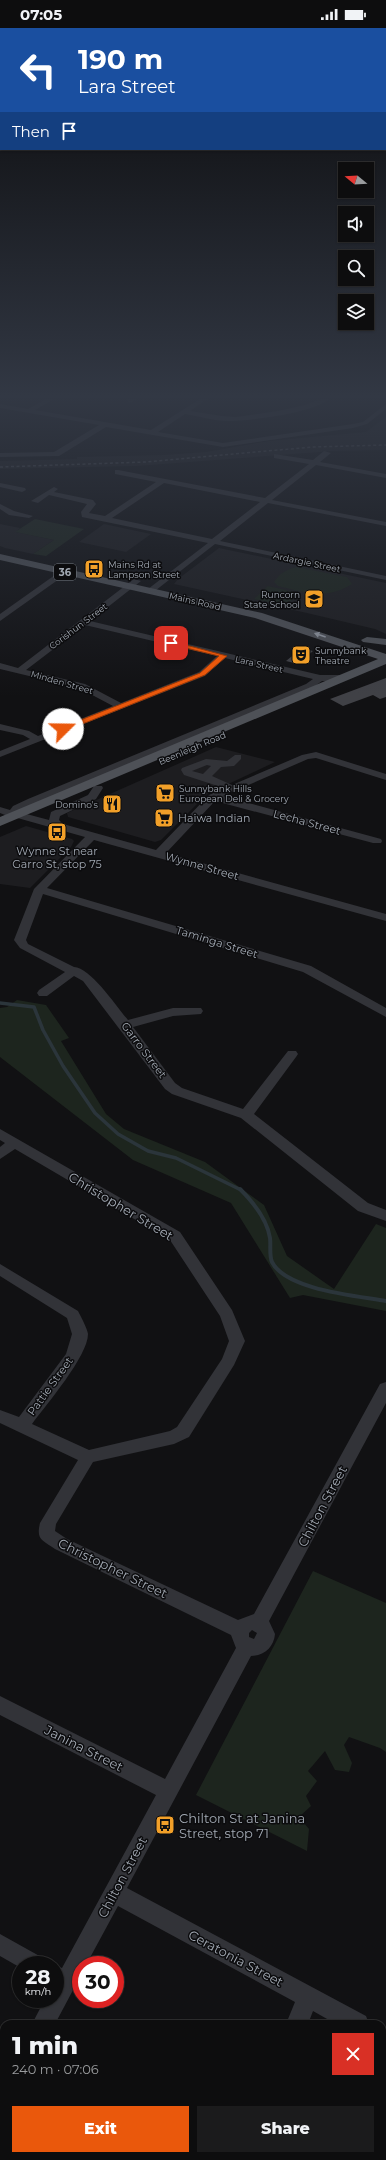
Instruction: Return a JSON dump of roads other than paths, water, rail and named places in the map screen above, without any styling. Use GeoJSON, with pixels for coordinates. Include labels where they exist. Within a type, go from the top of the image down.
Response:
{"type":"FeatureCollection","features":[{"type":"Feature","properties":{"kind":"main road","name":"Mains Road"},"geometry":{"type":"LineString","coordinates":[[0,551],[133,584]]}},
{"type":"Feature","properties":{"kind":"main road","name":"Mains Road"},"geometry":{"type":"LineString","coordinates":[[0,558],[65,572],[281,613],[386,646]]}},
{"type":"Feature","properties":{"kind":"main road","name":"Mains Road"},"geometry":{"type":"LineString","coordinates":[[154,588],[265,617],[356,648],[386,666]]}},
{"type":"Feature","properties":{"kind":"main road"},"geometry":{"type":"LineString","coordinates":[[367,640],[386,642]]}},
{"type":"Feature","properties":{"kind":"main road"},"geometry":{"type":"LineString","coordinates":[[356,648],[365,656],[364,662],[356,672]]}},
{"type":"Feature","properties":{"kind":"main road","name":"Beenleigh Road"},"geometry":{"type":"LineString","coordinates":[[10,818],[356,672],[386,666]]}},
{"type":"Feature","properties":{"kind":"main road","name":"Beenleigh Road"},"geometry":{"type":"LineString","coordinates":[[10,818],[98,788],[386,666]]}},
{"type":"Feature","properties":{"kind":"street"},"geometry":{"type":"LineString","coordinates":[[35,501],[39,498]]}},
{"type":"Feature","properties":{"kind":"street","name":"Ardargie Street"},"geometry":{"type":"LineString","coordinates":[[74,498],[90,502],[91,507],[85,512],[85,515],[386,578]]}},
{"type":"Feature","properties":{"kind":"street"},"geometry":{"type":"LineString","coordinates":[[106,519],[135,498]]}},
{"type":"Feature","properties":{"kind":"street"},"geometry":{"type":"LineString","coordinates":[[254,498],[386,524]]}},
{"type":"Feature","properties":{"kind":"street"},"geometry":{"type":"LineString","coordinates":[[154,588],[269,498]]}},
{"type":"Feature","properties":{"kind":"street"},"geometry":{"type":"LineString","coordinates":[[2,503],[12,512],[29,516]]}},
{"type":"Feature","properties":{"kind":"street"},"geometry":{"type":"LineString","coordinates":[[0,618],[65,572]]}},
{"type":"Feature","properties":{"kind":"street","name":"Corishun Street"},"geometry":{"type":"LineString","coordinates":[[19,671],[133,584]]}},
{"type":"Feature","properties":{"kind":"street","name":"Lara Street"},"geometry":{"type":"LineString","coordinates":[[82,622],[320,678],[343,678]]}},
{"type":"Feature","properties":{"kind":"street"},"geometry":{"type":"LineString","coordinates":[[0,754],[202,674],[224,656]]}},
{"type":"Feature","properties":{"kind":"street","name":"Minden Street"},"geometry":{"type":"LineString","coordinates":[[0,666],[92,690],[120,706]]}},
{"type":"Feature","properties":{"kind":"street","name":"Beenleigh Road"},"geometry":{"type":"LineString","coordinates":[[10,818],[32,801],[308,686],[320,678]]}},
{"type":"Feature","properties":{"kind":"street"},"geometry":{"type":"LineString","coordinates":[[0,727],[26,734],[37,739]]}},
{"type":"Feature","properties":{"kind":"street"},"geometry":{"type":"LineString","coordinates":[[159,854],[213,797],[305,757],[316,755],[384,774]]}},
{"type":"Feature","properties":{"kind":"street"},"geometry":{"type":"LineString","coordinates":[[232,789],[224,784],[188,773],[186,770],[206,762],[230,764],[238,757]]}},
{"type":"Feature","properties":{"kind":"street"},"geometry":{"type":"LineString","coordinates":[[205,778],[218,764]]}},
{"type":"Feature","properties":{"kind":"street"},"geometry":{"type":"LineString","coordinates":[[58,825],[54,820],[55,814],[92,797],[98,788]]}},
{"type":"Feature","properties":{"kind":"street","name":"Lecha Street"},"geometry":{"type":"LineString","coordinates":[[213,797],[377,841]]}},
{"type":"Feature","properties":{"kind":"street","name":"Wynne Street"},"geometry":{"type":"LineString","coordinates":[[10,818],[58,825],[386,918]]}},
{"type":"Feature","properties":{"kind":"street","name":"Garro Street"},"geometry":{"type":"LineString","coordinates":[[93,835],[40,889],[20,940],[24,946],[75,970],[87,978],[125,1025],[170,1086],[177,1091],[246,1114],[363,1207],[386,1216]]}},
{"type":"Feature","properties":{"kind":"street","name":"Taminga Street"},"geometry":{"type":"LineString","coordinates":[[40,889],[307,969],[386,1013]]}},
{"type":"Feature","properties":{"kind":"street"},"geometry":{"type":"LineString","coordinates":[[43,993],[75,970]]}},
{"type":"Feature","properties":{"kind":"street"},"geometry":{"type":"LineString","coordinates":[[125,1025],[173,1012],[197,1011]]}},
{"type":"Feature","properties":{"kind":"street"},"geometry":{"type":"LineString","coordinates":[[246,1114],[292,1054]]}},
{"type":"Feature","properties":{"kind":"street","name":"Christopher Street"},"geometry":{"type":"LineString","coordinates":[[0,1134],[175,1236],[227,1314],[236,1341],[229,1361],[183,1432],[174,1437],[88,1457],[48,1523],[46,1534],[61,1544],[244,1638]]}},
{"type":"Feature","properties":{"kind":"street"},"geometry":{"type":"LineString","coordinates":[[0,1154],[14,1143]]}},
{"type":"Feature","properties":{"kind":"street","name":"Pattie Street"},"geometry":{"type":"LineString","coordinates":[[0,1268],[73,1315],[80,1334],[73,1356],[22,1425]]}},
{"type":"Feature","properties":{"kind":"street","name":"Chilton Street"},"geometry":{"type":"LineString","coordinates":[[64,1972],[113,1892],[168,1791],[244,1638],[255,1648],[265,1641],[264,1630],[258,1624],[386,1388]]}},
{"type":"Feature","properties":{"kind":"street"},"geometry":{"type":"LineString","coordinates":[[0,1416],[88,1457]]}},
{"type":"Feature","properties":{"kind":"street","name":"Janina Street"},"geometry":{"type":"LineString","coordinates":[[0,1704],[168,1791]]}},
{"type":"Feature","properties":{"kind":"street","name":"Ceratonia Street"},"geometry":{"type":"LineString","coordinates":[[113,1892],[351,2020]]}},
{"type":"Feature","properties":{"kind":"street"},"geometry":{"type":"LineString","coordinates":[[0,1944],[21,1956]]}},
{"type":"Feature","properties":{"kind":"street"},"geometry":{"type":"LineString","coordinates":[[299,2020],[308,1997]]}},
{"type":"Feature","properties":{"kind":"street","name":"Chilton Street"},"geometry":{"type":"LineString","coordinates":[[45,2020],[49,2008]]}},
{"type":"Feature","properties":{"kind":"waterway"},"geometry":{"type":"LineString","coordinates":[[0,1003],[34,1007],[43,1030],[63,1066],[95,1113],[118,1134],[148,1151],[176,1158],[241,1190]]}},
{"type":"Feature","properties":{"kind":"waterway"},"geometry":{"type":"LineString","coordinates":[[241,1190],[250,1199],[266,1224],[270,1238],[271,1260],[280,1272],[292,1279],[324,1290],[386,1301]]}},
{"type":"Feature","properties":{"kind":"place","name":"Mains Rd at Lampson Street"},"geometry":{"type":"Point","coordinates":[94,569]}},
{"type":"Feature","properties":{"kind":"place","name":"Runcorn State School"},"geometry":{"type":"Point","coordinates":[314,599]}},
{"type":"Feature","properties":{"kind":"place","name":"Sunnybank Theatre"},"geometry":{"type":"Point","coordinates":[301,655]}},
{"type":"Feature","properties":{"kind":"place","name":"Sunnybank Hills European Deli & Grocery"},"geometry":{"type":"Point","coordinates":[165,793]}},
{"type":"Feature","properties":{"kind":"place","name":"Domino's"},"geometry":{"type":"Point","coordinates":[112,804]}},
{"type":"Feature","properties":{"kind":"place","name":"Haiwa Indian"},"geometry":{"type":"Point","coordinates":[164,818]}},
{"type":"Feature","properties":{"kind":"place","name":"Wynne St near Garro St, stop 75"},"geometry":{"type":"Point","coordinates":[57,832]}},
{"type":"Feature","properties":{"kind":"place","name":"Chilton St at Janina Street, stop 71"},"geometry":{"type":"Point","coordinates":[165,1825]}}]}
